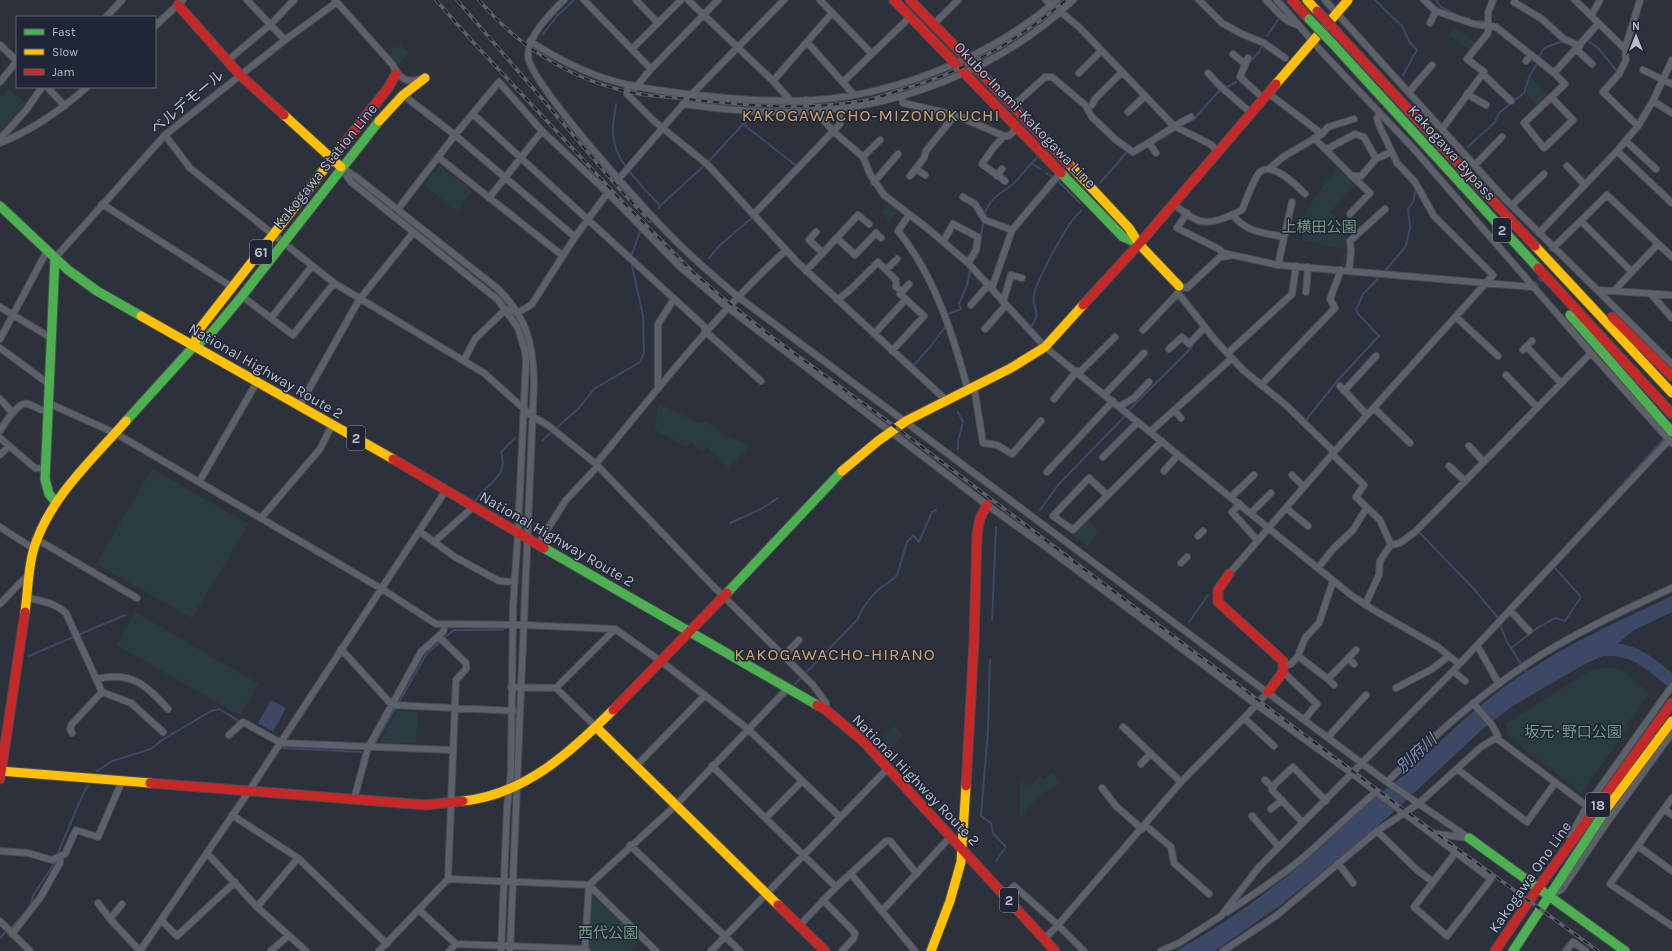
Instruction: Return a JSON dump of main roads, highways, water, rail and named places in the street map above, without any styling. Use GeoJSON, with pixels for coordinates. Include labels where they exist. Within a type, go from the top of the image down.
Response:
{"type":"FeatureCollection","features":[{"type":"Feature","properties":{"kind":"main road","name":"Okubo-Inami-Kakogawa Line"},"geometry":{"type":"LineString","coordinates":[[894,0],[1123,237],[1139,244]]}},
{"type":"Feature","properties":{"kind":"main road","name":"Okubo-Inami-Kakogawa Line"},"geometry":{"type":"LineString","coordinates":[[910,0],[1129,228],[1139,244]]}},
{"type":"Feature","properties":{"kind":"main road","name":"Kakogawa Bypass"},"geometry":{"type":"LineString","coordinates":[[1292,0],[1420,137],[1501,229],[1672,414]]}},
{"type":"Feature","properties":{"kind":"main road","name":"Kakogawa Bypass"},"geometry":{"type":"LineString","coordinates":[[1307,0],[1672,393]]}},
{"type":"Feature","properties":{"kind":"main road"},"geometry":{"type":"LineString","coordinates":[[194,346],[62,493],[56,502],[38,540],[34,550],[30,574],[28,598],[0,774],[122,781],[426,805],[451,803],[491,796],[512,788],[536,775],[563,757],[596,727],[690,634],[836,476],[891,431],[906,421],[946,400],[1011,368],[1045,347],[1139,244],[1348,0]]}},
{"type":"Feature","properties":{"kind":"main road"},"geometry":{"type":"LineString","coordinates":[[182,1],[227,61],[240,75],[341,167]]}},
{"type":"Feature","properties":{"kind":"main road","name":"Kakogawa Station Line"},"geometry":{"type":"LineString","coordinates":[[194,346],[198,331],[388,88],[396,74]]}},
{"type":"Feature","properties":{"kind":"main road","name":"Kakogawa Station Line"},"geometry":{"type":"LineString","coordinates":[[194,346],[208,337],[242,296],[370,130],[403,95],[425,78]]}},
{"type":"Feature","properties":{"kind":"main road","name":"National Highway Route 2"},"geometry":{"type":"LineString","coordinates":[[0,206],[46,251],[77,277],[97,291],[300,405],[690,634],[826,710],[854,732],[1006,895],[1055,951]]}},
{"type":"Feature","properties":{"kind":"main road"},"geometry":{"type":"LineString","coordinates":[[1501,229],[1671,436]]}},
{"type":"Feature","properties":{"kind":"main road"},"geometry":{"type":"LineString","coordinates":[[1531,240],[1672,376]]}},
{"type":"Feature","properties":{"kind":"main road"},"geometry":{"type":"LineString","coordinates":[[1139,244],[1178,289]]}},
{"type":"Feature","properties":{"kind":"main road"},"geometry":{"type":"LineString","coordinates":[[55,258],[45,469],[46,487],[49,494],[56,502]]}},
{"type":"Feature","properties":{"kind":"main road"},"geometry":{"type":"LineString","coordinates":[[931,951],[952,895],[963,849],[974,642],[977,534],[980,518],[987,505]]}},
{"type":"Feature","properties":{"kind":"main road"},"geometry":{"type":"LineString","coordinates":[[1229,574],[1218,587],[1216,595],[1218,602],[1280,657],[1283,669],[1268,692]]}},
{"type":"Feature","properties":{"kind":"main road","name":"Kakogawa Ono Line"},"geometry":{"type":"LineString","coordinates":[[1495,951],[1538,888],[1672,703]]}},
{"type":"Feature","properties":{"kind":"main road"},"geometry":{"type":"LineString","coordinates":[[596,727],[675,806],[825,951]]}},
{"type":"Feature","properties":{"kind":"main road","name":"Kakogawa Ono Line"},"geometry":{"type":"LineString","coordinates":[[1513,951],[1614,798],[1670,728]]}},
{"type":"Feature","properties":{"kind":"main road"},"geometry":{"type":"LineString","coordinates":[[1469,838],[1625,951]]}},
{"type":"Feature","properties":{"kind":"water","name":"別府川"},"geometry":{"type":"Polygon","coordinates":[[[1672,596],[1672,612],[1634,630],[1603,656],[1585,664],[1513,706],[1485,727],[1388,817],[1282,904],[1215,951],[1176,951],[1233,916],[1287,876],[1358,812],[1408,771],[1480,706],[1502,689],[1548,658],[1597,632],[1672,596]]]}},
{"type":"Feature","properties":{"kind":"water"},"geometry":{"type":"Polygon","coordinates":[[[271,700],[286,708],[273,732],[258,723],[271,700]]]}},
{"type":"Feature","properties":{"kind":"waterway"},"geometry":{"type":"LineString","coordinates":[[543,34],[557,16],[574,0]]}},
{"type":"Feature","properties":{"kind":"waterway"},"geometry":{"type":"LineString","coordinates":[[1375,0],[1402,26],[1409,41],[1417,50],[1403,75]]}},
{"type":"Feature","properties":{"kind":"waterway"},"geometry":{"type":"LineString","coordinates":[[1436,0],[1441,7],[1455,14]]}},
{"type":"Feature","properties":{"kind":"waterway"},"geometry":{"type":"LineString","coordinates":[[1461,17],[1469,18],[1471,21],[1486,21]]}},
{"type":"Feature","properties":{"kind":"waterway"},"geometry":{"type":"LineString","coordinates":[[1267,36],[1278,20]]}},
{"type":"Feature","properties":{"kind":"waterway"},"geometry":{"type":"LineString","coordinates":[[1540,58],[1545,48],[1564,41]]}},
{"type":"Feature","properties":{"kind":"waterway"},"geometry":{"type":"LineString","coordinates":[[1588,41],[1598,48],[1617,71]]}},
{"type":"Feature","properties":{"kind":"waterway"},"geometry":{"type":"LineString","coordinates":[[1243,78],[1249,63],[1259,52],[1262,45]]}},
{"type":"Feature","properties":{"kind":"waterway"},"geometry":{"type":"LineString","coordinates":[[1468,147],[1495,122],[1499,113],[1524,93],[1530,75],[1537,64]]}},
{"type":"Feature","properties":{"kind":"waterway"},"geometry":{"type":"LineString","coordinates":[[1188,122],[1194,119],[1219,91],[1236,82]]}},
{"type":"Feature","properties":{"kind":"waterway"},"geometry":{"type":"LineString","coordinates":[[616,104],[613,135],[619,155],[631,174],[660,206],[659,208]]}},
{"type":"Feature","properties":{"kind":"waterway"},"geometry":{"type":"LineString","coordinates":[[660,206],[708,162],[745,122],[745,119],[742,117]]}},
{"type":"Feature","properties":{"kind":"waterway"},"geometry":{"type":"LineString","coordinates":[[745,121],[745,125],[749,129],[798,167]]}},
{"type":"Feature","properties":{"kind":"waterway"},"geometry":{"type":"LineString","coordinates":[[1156,140],[1162,139],[1175,130]]}},
{"type":"Feature","properties":{"kind":"waterway"},"geometry":{"type":"LineString","coordinates":[[1100,183],[1127,152],[1144,142]]}},
{"type":"Feature","properties":{"kind":"waterway"},"geometry":{"type":"LineString","coordinates":[[985,213],[990,202],[1013,184],[1037,158]]}},
{"type":"Feature","properties":{"kind":"waterway"},"geometry":{"type":"LineString","coordinates":[[1031,163],[1041,169]]}},
{"type":"Feature","properties":{"kind":"waterway"},"geometry":{"type":"LineString","coordinates":[[1046,173],[1057,180],[1080,203]]}},
{"type":"Feature","properties":{"kind":"waterway"},"geometry":{"type":"LineString","coordinates":[[1386,270],[1406,246],[1410,228],[1408,209],[1413,202],[1416,190]]}},
{"type":"Feature","properties":{"kind":"waterway"},"geometry":{"type":"LineString","coordinates":[[1031,327],[1036,317],[1034,304],[1036,288],[1054,250],[1069,225],[1081,211]]}},
{"type":"Feature","properties":{"kind":"waterway"},"geometry":{"type":"LineString","coordinates":[[709,258],[720,245],[754,216]]}},
{"type":"Feature","properties":{"kind":"waterway"},"geometry":{"type":"LineString","coordinates":[[972,263],[979,251],[983,223]]}},
{"type":"Feature","properties":{"kind":"waterway"},"geometry":{"type":"LineString","coordinates":[[631,257],[640,232]]}},
{"type":"Feature","properties":{"kind":"waterway"},"geometry":{"type":"LineString","coordinates":[[554,430],[578,409],[594,389],[640,362],[644,353],[643,316],[631,261]]}},
{"type":"Feature","properties":{"kind":"waterway"},"geometry":{"type":"LineString","coordinates":[[948,314],[961,309],[959,304],[967,285],[970,271]]}},
{"type":"Feature","properties":{"kind":"waterway"},"geometry":{"type":"LineString","coordinates":[[1306,420],[1339,379],[1379,336],[1356,310],[1363,294],[1380,276]]}},
{"type":"Feature","properties":{"kind":"waterway"},"geometry":{"type":"LineString","coordinates":[[914,365],[946,326]]}},
{"type":"Feature","properties":{"kind":"waterway"},"geometry":{"type":"LineString","coordinates":[[1129,410],[1192,347]]}},
{"type":"Feature","properties":{"kind":"waterway"},"geometry":{"type":"LineString","coordinates":[[958,412],[963,422],[958,441],[958,449]]}},
{"type":"Feature","properties":{"kind":"waterway"},"geometry":{"type":"LineString","coordinates":[[1040,510],[1058,485],[1125,416]]}},
{"type":"Feature","properties":{"kind":"waterway"},"geometry":{"type":"LineString","coordinates":[[542,441],[553,431]]}},
{"type":"Feature","properties":{"kind":"waterway"},"geometry":{"type":"LineString","coordinates":[[476,500],[500,474],[503,461],[501,452],[515,438]]}},
{"type":"Feature","properties":{"kind":"waterway"},"geometry":{"type":"LineString","coordinates":[[1579,532],[1663,440]]}},
{"type":"Feature","properties":{"kind":"waterway"},"geometry":{"type":"LineString","coordinates":[[730,523],[759,510],[778,498]]}},
{"type":"Feature","properties":{"kind":"waterway"},"geometry":{"type":"LineString","coordinates":[[795,684],[857,620],[874,594],[897,575],[907,542],[913,535],[919,542],[932,512],[936,510]]}},
{"type":"Feature","properties":{"kind":"waterway"},"geometry":{"type":"LineString","coordinates":[[992,620],[996,527]]}},
{"type":"Feature","properties":{"kind":"waterway"},"geometry":{"type":"LineString","coordinates":[[1419,532],[1473,588],[1499,619]]}},
{"type":"Feature","properties":{"kind":"waterway"},"geometry":{"type":"LineString","coordinates":[[1511,648],[1539,627],[1555,618],[1565,621],[1581,597],[1556,569]]}},
{"type":"Feature","properties":{"kind":"waterway"},"geometry":{"type":"LineString","coordinates":[[1189,622],[1208,595]]}},
{"type":"Feature","properties":{"kind":"waterway"},"geometry":{"type":"LineString","coordinates":[[29,656],[125,615]]}},
{"type":"Feature","properties":{"kind":"waterway"},"geometry":{"type":"LineString","coordinates":[[1500,624],[1507,642],[1526,672]]}},
{"type":"Feature","properties":{"kind":"waterway"},"geometry":{"type":"LineString","coordinates":[[444,638],[454,630],[503,630]]}},
{"type":"Feature","properties":{"kind":"waterway"},"geometry":{"type":"LineString","coordinates":[[399,702],[427,653],[440,642]]}},
{"type":"Feature","properties":{"kind":"waterway"},"geometry":{"type":"LineString","coordinates":[[1594,650],[1607,649],[1628,652],[1654,667],[1672,682]]}},
{"type":"Feature","properties":{"kind":"waterway"},"geometry":{"type":"LineString","coordinates":[[990,660],[988,730],[981,816],[991,823],[993,833],[1006,847],[996,861]]}},
{"type":"Feature","properties":{"kind":"waterway"},"geometry":{"type":"LineString","coordinates":[[97,771],[112,761],[151,749],[162,740],[211,711],[219,709],[239,721]]}},
{"type":"Feature","properties":{"kind":"waterway"},"geometry":{"type":"LineString","coordinates":[[375,743],[395,709]]}},
{"type":"Feature","properties":{"kind":"waterway"},"geometry":{"type":"LineString","coordinates":[[282,748],[361,752]]}},
{"type":"Feature","properties":{"kind":"waterway"},"geometry":{"type":"LineString","coordinates":[[57,855],[83,794],[88,786]]}},
{"type":"Feature","properties":{"kind":"waterway"},"geometry":{"type":"LineString","coordinates":[[11,928],[29,908],[34,894],[55,862]]}},
{"type":"Feature","properties":{"kind":"waterway"},"geometry":{"type":"LineString","coordinates":[[0,938],[5,933]]}},
{"type":"Feature","properties":{"kind":"tunnel"},"geometry":{"type":"LineString","coordinates":[[1533,287],[1546,274]]}},
{"type":"Feature","properties":{"kind":"railway"},"geometry":{"type":"LineString","coordinates":[[436,0],[473,42],[618,197],[694,273],[723,298],[776,340],[886,420],[1419,821],[1598,951]]}},
{"type":"Feature","properties":{"kind":"railway"},"geometry":{"type":"LineString","coordinates":[[457,0],[623,193],[650,221]]}},
{"type":"Feature","properties":{"kind":"railway"},"geometry":{"type":"LineString","coordinates":[[479,0],[511,33],[529,47],[568,71],[590,80],[634,93],[716,102],[779,106],[842,104],[866,100],[880,97],[943,76],[1007,43],[1027,30],[1066,0]]}},
{"type":"Feature","properties":{"kind":"district","name":"KAKOGAWACHO-MIZONOKUCHI"},"geometry":{"type":"Point","coordinates":[871,115]}},
{"type":"Feature","properties":{"kind":"district","name":"KAKOGAWACHO-HIRANO"},"geometry":{"type":"Point","coordinates":[835,654]}},
{"type":"Feature","properties":{"kind":"park label","name":"上横田公園"},"geometry":{"type":"Point","coordinates":[1319,227]}},
{"type":"Feature","properties":{"kind":"park label","name":"坂元･野口公園"},"geometry":{"type":"Point","coordinates":[1573,732]}},
{"type":"Feature","properties":{"kind":"park label","name":"西代公園"},"geometry":{"type":"Point","coordinates":[608,933]}}]}
